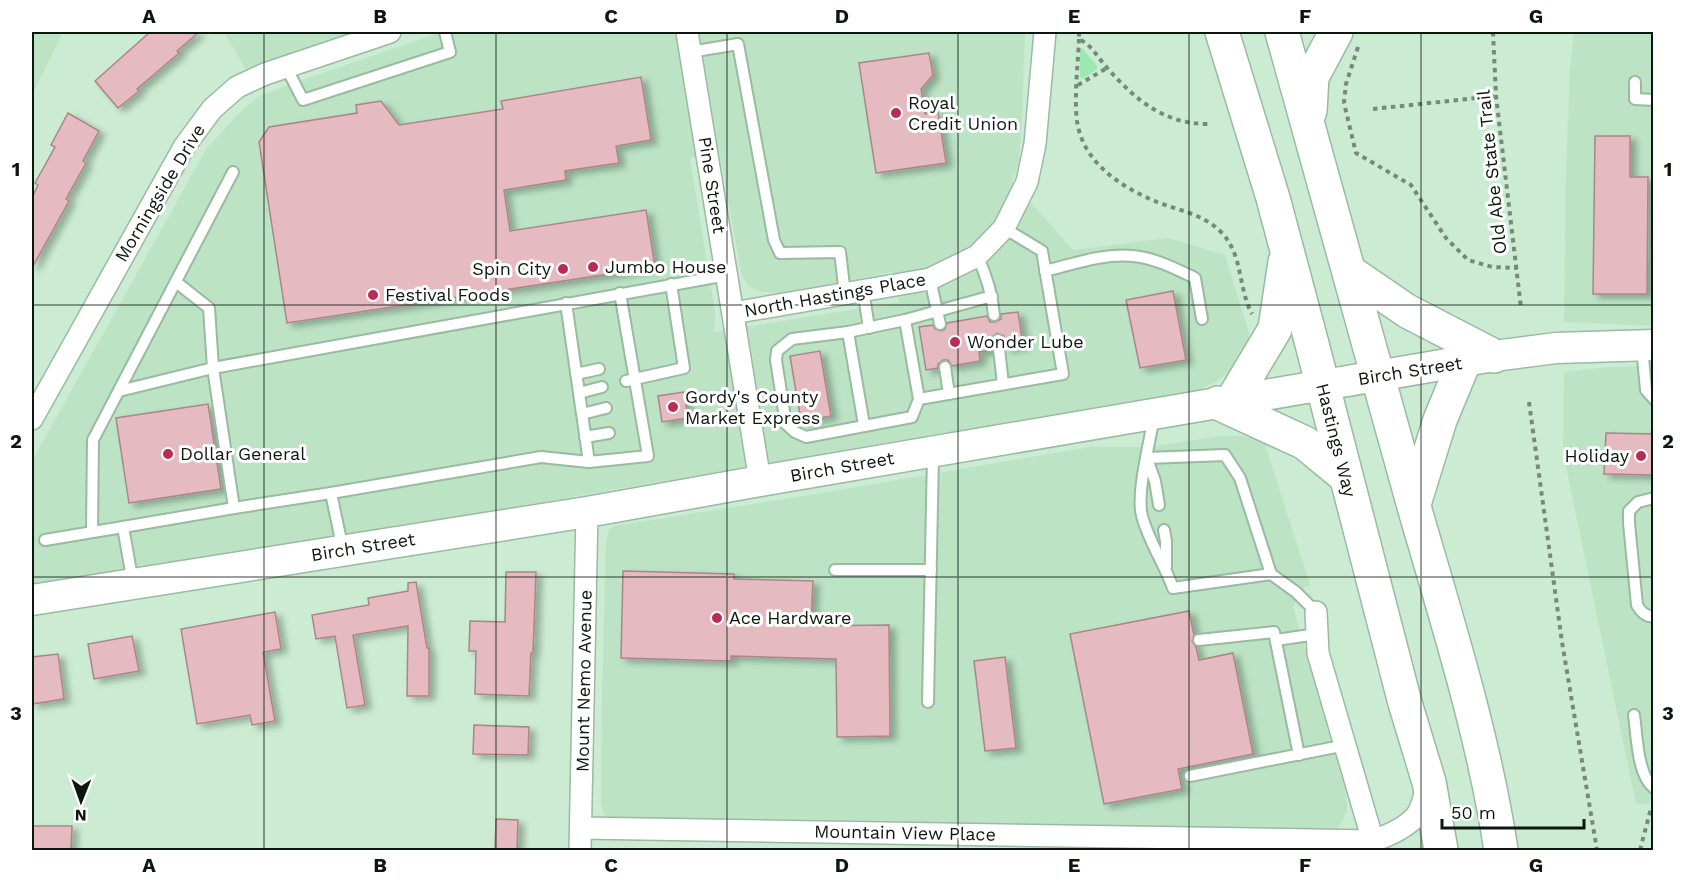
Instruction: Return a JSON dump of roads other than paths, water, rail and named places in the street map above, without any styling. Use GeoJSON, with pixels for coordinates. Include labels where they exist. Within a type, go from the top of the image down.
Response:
{"type":"FeatureCollection","features":[{"type":"Feature","properties":{"kind":"main road","name":"Hastings Way"},"geometry":{"type":"LineString","coordinates":[[1222,32],[1287,248],[1405,703],[1429,782],[1441,850]]}},
{"type":"Feature","properties":{"kind":"main road"},"geometry":{"type":"LineString","coordinates":[[1282,32],[1465,678],[1501,850]]}},
{"type":"Feature","properties":{"kind":"main road"},"geometry":{"type":"LineString","coordinates":[[1311,134],[1312,77],[1345,36]]}},
{"type":"Feature","properties":{"kind":"main road"},"geometry":{"type":"LineString","coordinates":[[1287,248],[1275,329],[1225,402],[1305,443],[1345,476]]}},
{"type":"Feature","properties":{"kind":"main road"},"geometry":{"type":"LineString","coordinates":[[1350,272],[1479,359],[1440,420],[1414,504]]}},
{"type":"Feature","properties":{"kind":"main road","name":"Birch Street"},"geometry":{"type":"LineString","coordinates":[[32,600],[587,512],[1479,359],[1556,348],[1648,345]]}},
{"type":"Feature","properties":{"kind":"street","name":"Morningside Drive"},"geometry":{"type":"LineString","coordinates":[[32,419],[184,147],[212,109],[237,87],[286,67],[390,32]]}},
{"type":"Feature","properties":{"kind":"street","name":"North Hastings Place"},"geometry":{"type":"LineString","coordinates":[[733,313],[930,279],[977,256],[1004,228],[1027,182],[1035,144],[1045,32]]}},
{"type":"Feature","properties":{"kind":"street","name":"Pine Street"},"geometry":{"type":"LineString","coordinates":[[689,42],[760,481]]}},
{"type":"Feature","properties":{"kind":"street","name":"Mount Nemo Avenue"},"geometry":{"type":"LineString","coordinates":[[580,850],[587,512]]}},
{"type":"Feature","properties":{"kind":"street"},"geometry":{"type":"LineString","coordinates":[[1316,612],[1318,653],[1346,744],[1373,845]]}},
{"type":"Feature","properties":{"kind":"street","name":"Mountain View Place"},"geometry":{"type":"LineString","coordinates":[[1373,845],[1417,815],[1429,782]]}},
{"type":"Feature","properties":{"kind":"street","name":"Mountain View Place"},"geometry":{"type":"LineString","coordinates":[[581,828],[1373,845],[1396,850]]}},
{"type":"Feature","properties":{"kind":"lane"},"geometry":{"type":"LineString","coordinates":[[286,67],[303,100],[450,52],[445,32]]}},
{"type":"Feature","properties":{"kind":"lane"},"geometry":{"type":"LineString","coordinates":[[689,42],[738,44],[774,240],[780,253],[840,252],[869,328]]}},
{"type":"Feature","properties":{"kind":"lane"},"geometry":{"type":"LineString","coordinates":[[1635,82],[1635,99],[1653,100]]}},
{"type":"Feature","properties":{"kind":"lane"},"geometry":{"type":"LineString","coordinates":[[92,532],[93,440],[233,172]]}},
{"type":"Feature","properties":{"kind":"lane"},"geometry":{"type":"LineString","coordinates":[[919,399],[1063,374],[1042,251],[1004,228]]}},
{"type":"Feature","properties":{"kind":"lane"},"geometry":{"type":"LineString","coordinates":[[977,256],[987,277],[994,315]]}},
{"type":"Feature","properties":{"kind":"lane"},"geometry":{"type":"LineString","coordinates":[[1045,271],[1107,257],[1133,256],[1156,261],[1195,278],[1202,319]]}},
{"type":"Feature","properties":{"kind":"lane"},"geometry":{"type":"LineString","coordinates":[[119,391],[213,368],[727,275]]}},
{"type":"Feature","properties":{"kind":"lane"},"geometry":{"type":"LineString","coordinates":[[930,279],[940,324]]}},
{"type":"Feature","properties":{"kind":"lane"},"geometry":{"type":"LineString","coordinates":[[176,282],[209,308],[213,368],[234,508]]}},
{"type":"Feature","properties":{"kind":"lane"},"geometry":{"type":"LineString","coordinates":[[630,380],[684,368],[671,284]]}},
{"type":"Feature","properties":{"kind":"lane"},"geometry":{"type":"LineString","coordinates":[[45,540],[541,457],[589,462],[648,456],[638,429],[627,362],[620,293]]}},
{"type":"Feature","properties":{"kind":"lane"},"geometry":{"type":"LineString","coordinates":[[905,320],[919,399],[912,417],[806,437],[795,432],[786,424],[776,360],[777,351],[792,339],[869,328],[992,296]]}},
{"type":"Feature","properties":{"kind":"lane"},"geometry":{"type":"LineString","coordinates":[[566,303],[589,462]]}},
{"type":"Feature","properties":{"kind":"lane"},"geometry":{"type":"LineString","coordinates":[[848,332],[864,425]]}},
{"type":"Feature","properties":{"kind":"lane"},"geometry":{"type":"LineString","coordinates":[[998,340],[1003,384]]}},
{"type":"Feature","properties":{"kind":"lane"},"geometry":{"type":"LineString","coordinates":[[1648,345],[1646,390],[1653,399]]}},
{"type":"Feature","properties":{"kind":"lane"},"geometry":{"type":"LineString","coordinates":[[945,367],[949,394]]}},
{"type":"Feature","properties":{"kind":"lane"},"geometry":{"type":"LineString","coordinates":[[576,374],[599,369]]}},
{"type":"Feature","properties":{"kind":"lane"},"geometry":{"type":"LineString","coordinates":[[579,393],[602,387]]}},
{"type":"Feature","properties":{"kind":"lane"},"geometry":{"type":"LineString","coordinates":[[582,414],[606,408]]}},
{"type":"Feature","properties":{"kind":"lane"},"geometry":{"type":"LineString","coordinates":[[1154,414],[1141,483],[1141,514],[1151,543],[1166,567],[1173,588],[1271,574]]}},
{"type":"Feature","properties":{"kind":"lane"},"geometry":{"type":"LineString","coordinates":[[585,437],[609,433]]}},
{"type":"Feature","properties":{"kind":"lane"},"geometry":{"type":"LineString","coordinates":[[928,702],[933,451]]}},
{"type":"Feature","properties":{"kind":"lane"},"geometry":{"type":"LineString","coordinates":[[1147,458],[1226,454],[1240,478],[1271,574],[1296,592],[1316,612]]}},
{"type":"Feature","properties":{"kind":"lane"},"geometry":{"type":"LineString","coordinates":[[1147,458],[1160,505]]}},
{"type":"Feature","properties":{"kind":"lane"},"geometry":{"type":"LineString","coordinates":[[331,493],[343,550]]}},
{"type":"Feature","properties":{"kind":"lane"},"geometry":{"type":"LineString","coordinates":[[1653,498],[1638,502],[1629,511],[1629,523],[1637,604],[1640,612],[1653,616]]}},
{"type":"Feature","properties":{"kind":"lane"},"geometry":{"type":"LineString","coordinates":[[123,527],[133,583]]}},
{"type":"Feature","properties":{"kind":"lane"},"geometry":{"type":"LineString","coordinates":[[1164,530],[1167,542],[1166,567]]}},
{"type":"Feature","properties":{"kind":"lane"},"geometry":{"type":"LineString","coordinates":[[835,570],[931,570]]}},
{"type":"Feature","properties":{"kind":"lane"},"geometry":{"type":"LineString","coordinates":[[1199,640],[1274,632],[1299,755]]}},
{"type":"Feature","properties":{"kind":"lane"},"geometry":{"type":"LineString","coordinates":[[1276,640],[1317,634]]}},
{"type":"Feature","properties":{"kind":"lane"},"geometry":{"type":"LineString","coordinates":[[1634,716],[1643,772],[1653,788]]}},
{"type":"Feature","properties":{"kind":"lane"},"geometry":{"type":"LineString","coordinates":[[1190,776],[1346,744]]}},
{"type":"Feature","properties":{"kind":"place","name":"Royal Credit Union"},"geometry":{"type":"Point","coordinates":[896,113]}},
{"type":"Feature","properties":{"kind":"place","name":"Jumbo House"},"geometry":{"type":"Point","coordinates":[593,267]}},
{"type":"Feature","properties":{"kind":"place","name":"Spin City"},"geometry":{"type":"Point","coordinates":[563,269]}},
{"type":"Feature","properties":{"kind":"place","name":"Festival Foods"},"geometry":{"type":"Point","coordinates":[373,295]}},
{"type":"Feature","properties":{"kind":"place","name":"Wonder Lube"},"geometry":{"type":"Point","coordinates":[955,342]}},
{"type":"Feature","properties":{"kind":"place","name":"Gordy's County Market Express"},"geometry":{"type":"Point","coordinates":[673,407]}},
{"type":"Feature","properties":{"kind":"place","name":"Dollar General"},"geometry":{"type":"Point","coordinates":[168,454]}},
{"type":"Feature","properties":{"kind":"place","name":"Holiday"},"geometry":{"type":"Point","coordinates":[1641,456]}},
{"type":"Feature","properties":{"kind":"place","name":"Ace Hardware"},"geometry":{"type":"Point","coordinates":[717,618]}}]}
